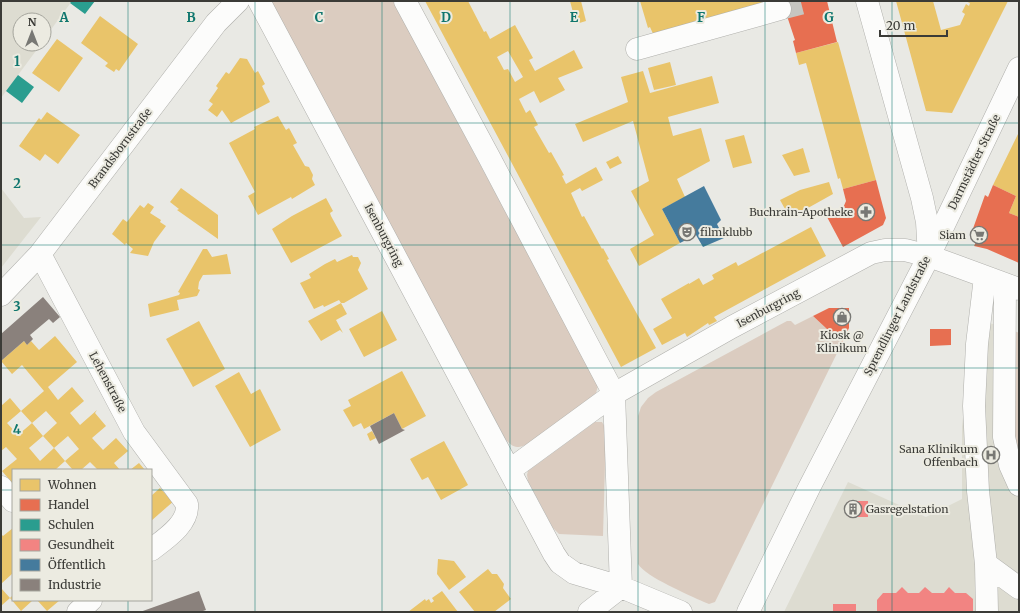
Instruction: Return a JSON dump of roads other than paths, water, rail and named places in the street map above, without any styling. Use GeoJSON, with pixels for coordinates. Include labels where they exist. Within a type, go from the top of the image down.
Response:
{"type":"FeatureCollection","features":[{"type":"Feature","properties":{"kind":"street","name":"Brandsbornstraße"},"geometry":{"type":"LineString","coordinates":[[1,295],[40,254],[216,23],[238,1]]}},
{"type":"Feature","properties":{"kind":"street","name":"Isenburgring"},"geometry":{"type":"LineString","coordinates":[[259,1],[560,563],[574,573],[621,588],[681,612]]}},
{"type":"Feature","properties":{"kind":"street"},"geometry":{"type":"LineString","coordinates":[[405,1],[614,394],[621,588],[589,612]]}},
{"type":"Feature","properties":{"kind":"street","name":"Sprendlinger Landstraße"},"geometry":{"type":"LineString","coordinates":[[748,612],[809,488],[929,256],[927,222],[922,198],[867,1]]}},
{"type":"Feature","properties":{"kind":"street"},"geometry":{"type":"LineString","coordinates":[[638,49],[780,9]]}},
{"type":"Feature","properties":{"kind":"street","name":"Darmstädter Straße"},"geometry":{"type":"LineString","coordinates":[[929,256],[1019,68]]}},
{"type":"Feature","properties":{"kind":"street","name":"Isenburgring"},"geometry":{"type":"LineString","coordinates":[[510,470],[614,394],[732,327],[871,253],[885,250],[904,250],[929,256],[1003,283]]}},
{"type":"Feature","properties":{"kind":"street","name":"Lehenstraße"},"geometry":{"type":"LineString","coordinates":[[40,254],[134,432],[186,504],[186,516],[174,531],[152,549]]}},
{"type":"Feature","properties":{"kind":"street"},"geometry":{"type":"LineString","coordinates":[[1003,283],[1004,437],[1010,465],[1019,485]]}},
{"type":"Feature","properties":{"kind":"street"},"geometry":{"type":"LineString","coordinates":[[987,612],[986,564],[978,491],[974,406],[977,344],[1003,283]]}},
{"type":"Feature","properties":{"kind":"street"},"geometry":{"type":"LineString","coordinates":[[1,487],[12,500]]}},
{"type":"Feature","properties":{"kind":"street"},"geometry":{"type":"LineString","coordinates":[[986,564],[1019,588]]}},
{"type":"Feature","properties":{"kind":"street"},"geometry":{"type":"LineString","coordinates":[[78,612],[90,601]]}},
{"type":"Feature","properties":{"kind":"tunnel"},"geometry":{"type":"LineString","coordinates":[[780,9],[811,1]]}},
{"type":"Feature","properties":{"kind":"place","name":"Buchrain-Apotheke"},"geometry":{"type":"Point","coordinates":[866,212]}},
{"type":"Feature","properties":{"kind":"place","name":"filmklubb"},"geometry":{"type":"Point","coordinates":[687,232]}},
{"type":"Feature","properties":{"kind":"place","name":"Siam"},"geometry":{"type":"Point","coordinates":[979,235]}},
{"type":"Feature","properties":{"kind":"place","name":"Kiosk @ Klinikum"},"geometry":{"type":"Point","coordinates":[842,317]}},
{"type":"Feature","properties":{"kind":"place","name":"Sana Klinikum Offenbach"},"geometry":{"type":"Point","coordinates":[991,455]}},
{"type":"Feature","properties":{"kind":"place","name":"Gasregelstation"},"geometry":{"type":"Point","coordinates":[853,509]}}]}
